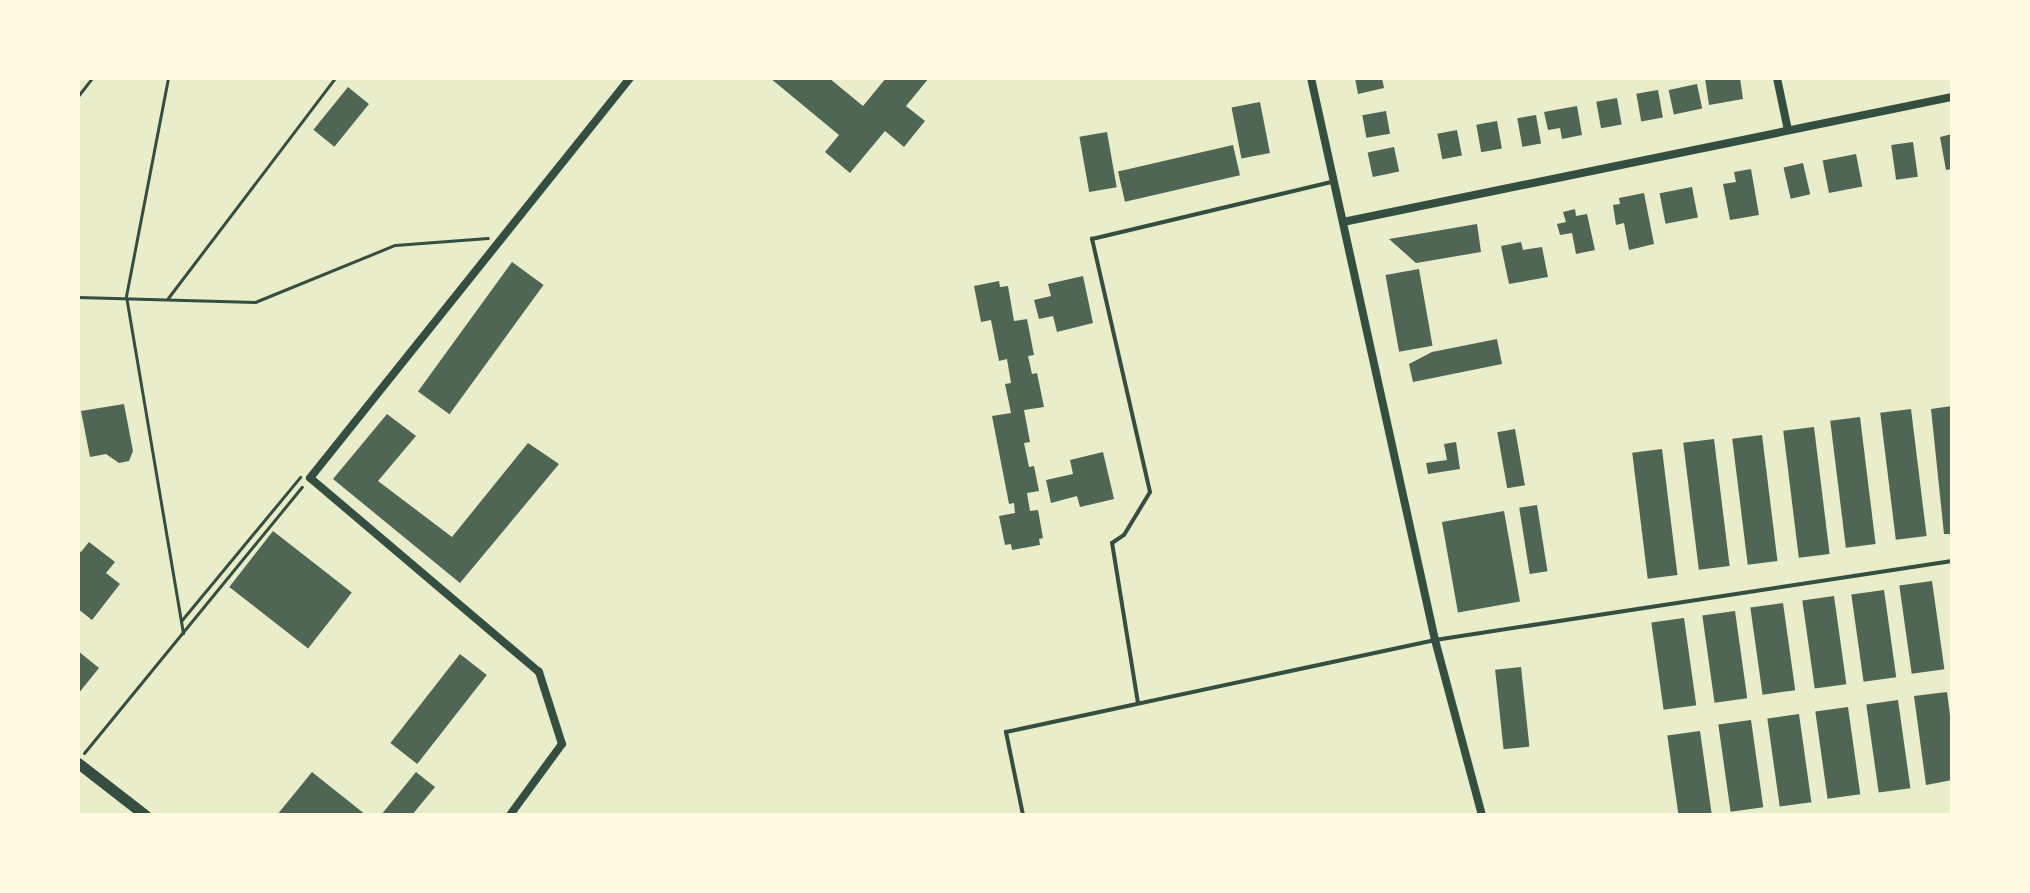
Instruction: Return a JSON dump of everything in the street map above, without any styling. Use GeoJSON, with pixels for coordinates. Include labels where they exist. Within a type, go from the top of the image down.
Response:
{"type":"FeatureCollection","features":[{"type":"Feature","properties":{"kind":"street"},"geometry":{"type":"LineString","coordinates":[[510,815],[562,744],[539,672],[310,478],[630,78]]}},
{"type":"Feature","properties":{"kind":"street"},"geometry":{"type":"LineString","coordinates":[[1311,78],[1435,640],[1482,815]]}},
{"type":"Feature","properties":{"kind":"street"},"geometry":{"type":"LineString","coordinates":[[1777,78],[1788,130]]}},
{"type":"Feature","properties":{"kind":"street"},"geometry":{"type":"LineString","coordinates":[[1343,222],[1952,97]]}},
{"type":"Feature","properties":{"kind":"street"},"geometry":{"type":"LineString","coordinates":[[78,762],[145,815]]}},
{"type":"Feature","properties":{"kind":"lane"},"geometry":{"type":"LineString","coordinates":[[1138,703],[1112,543],[1124,535],[1150,492],[1092,239],[1334,182]]}},
{"type":"Feature","properties":{"kind":"lane"},"geometry":{"type":"LineString","coordinates":[[1023,815],[1006,732],[1435,640],[1952,561]]}},
{"type":"Feature","properties":{"kind":"path"},"geometry":{"type":"LineString","coordinates":[[78,96],[92,78]]}},
{"type":"Feature","properties":{"kind":"path"},"geometry":{"type":"LineString","coordinates":[[168,78],[126,296],[183,633]]}},
{"type":"Feature","properties":{"kind":"path"},"geometry":{"type":"LineString","coordinates":[[168,298],[335,78]]}},
{"type":"Feature","properties":{"kind":"path"},"geometry":{"type":"LineString","coordinates":[[78,297],[255,302],[395,245],[492,238]]}},
{"type":"Feature","properties":{"kind":"path"},"geometry":{"type":"LineString","coordinates":[[78,762],[310,478]]}},
{"type":"Feature","properties":{"kind":"building"},"geometry":{"type":"Polygon","coordinates":[[[770,78],[829,78],[863,106],[886,78],[929,78],[906,106],[925,121],[904,147],[885,131],[850,173],[825,152],[839,135],[770,78]]]}},
{"type":"Feature","properties":{"kind":"building"},"geometry":{"type":"Polygon","coordinates":[[[1355,78],[1382,78],[1384,88],[1358,94],[1355,78]]]}},
{"type":"Feature","properties":{"kind":"building"},"geometry":{"type":"Polygon","coordinates":[[[1705,78],[1740,78],[1743,99],[1709,105],[1705,78]]]}},
{"type":"Feature","properties":{"kind":"building"},"geometry":{"type":"Polygon","coordinates":[[[1697,84],[1702,108],[1674,114],[1669,90],[1697,84]]]}},
{"type":"Feature","properties":{"kind":"building"},"geometry":{"type":"Polygon","coordinates":[[[348,87],[369,104],[334,147],[313,130],[348,87]]]}},
{"type":"Feature","properties":{"kind":"building"},"geometry":{"type":"Polygon","coordinates":[[[1658,90],[1663,118],[1641,121],[1636,94],[1658,90]]]}},
{"type":"Feature","properties":{"kind":"building"},"geometry":{"type":"Polygon","coordinates":[[[1617,98],[1622,125],[1601,128],[1596,102],[1617,98]]]}},
{"type":"Feature","properties":{"kind":"building"},"geometry":{"type":"Polygon","coordinates":[[[1260,102],[1270,153],[1241,159],[1232,108],[1260,102]]]}},
{"type":"Feature","properties":{"kind":"building"},"geometry":{"type":"Polygon","coordinates":[[[1577,106],[1582,135],[1562,139],[1560,128],[1548,130],[1544,112],[1577,106]]]}},
{"type":"Feature","properties":{"kind":"building"},"geometry":{"type":"Polygon","coordinates":[[[1386,111],[1390,134],[1366,138],[1362,115],[1386,111]]]}},
{"type":"Feature","properties":{"kind":"building"},"geometry":{"type":"Polygon","coordinates":[[[1536,115],[1541,144],[1522,147],[1517,118],[1536,115]]]}},
{"type":"Feature","properties":{"kind":"building"},"geometry":{"type":"Polygon","coordinates":[[[1497,121],[1502,149],[1481,152],[1476,125],[1497,121]]]}},
{"type":"Feature","properties":{"kind":"building"},"geometry":{"type":"Polygon","coordinates":[[[1457,130],[1462,156],[1442,159],[1437,134],[1457,130]]]}},
{"type":"Feature","properties":{"kind":"building"},"geometry":{"type":"Polygon","coordinates":[[[1107,132],[1117,187],[1089,192],[1079,137],[1107,132]]]}},
{"type":"Feature","properties":{"kind":"building"},"geometry":{"type":"Polygon","coordinates":[[[1952,134],[1952,169],[1946,170],[1940,137],[1952,134]]]}},
{"type":"Feature","properties":{"kind":"building"},"geometry":{"type":"Polygon","coordinates":[[[1913,142],[1918,177],[1896,180],[1891,145],[1913,142]]]}},
{"type":"Feature","properties":{"kind":"building"},"geometry":{"type":"Polygon","coordinates":[[[1233,145],[1240,175],[1125,202],[1118,172],[1233,145]]]}},
{"type":"Feature","properties":{"kind":"building"},"geometry":{"type":"Polygon","coordinates":[[[1394,147],[1399,171],[1373,177],[1368,153],[1394,147]]]}},
{"type":"Feature","properties":{"kind":"building"},"geometry":{"type":"Polygon","coordinates":[[[1856,154],[1862,186],[1829,193],[1823,160],[1856,154]]]}},
{"type":"Feature","properties":{"kind":"building"},"geometry":{"type":"Polygon","coordinates":[[[1803,163],[1810,194],[1791,199],[1784,167],[1803,163]]]}},
{"type":"Feature","properties":{"kind":"building"},"geometry":{"type":"Polygon","coordinates":[[[1751,169],[1759,215],[1730,220],[1723,184],[1736,182],[1734,172],[1751,169]]]}},
{"type":"Feature","properties":{"kind":"building"},"geometry":{"type":"Polygon","coordinates":[[[1692,187],[1698,217],[1666,224],[1660,193],[1692,187]]]}},
{"type":"Feature","properties":{"kind":"building"},"geometry":{"type":"Polygon","coordinates":[[[1644,193],[1654,244],[1629,250],[1624,223],[1616,225],[1613,205],[1620,204],[1619,198],[1644,193]]]}},
{"type":"Feature","properties":{"kind":"building"},"geometry":{"type":"Polygon","coordinates":[[[1575,209],[1576,216],[1587,214],[1595,250],[1576,254],[1572,233],[1560,235],[1557,224],[1566,222],[1563,212],[1575,209]]]}},
{"type":"Feature","properties":{"kind":"building"},"geometry":{"type":"Polygon","coordinates":[[[1477,224],[1481,252],[1416,263],[1389,239],[1477,224]]]}},
{"type":"Feature","properties":{"kind":"building"},"geometry":{"type":"Polygon","coordinates":[[[1521,242],[1523,250],[1542,247],[1548,277],[1509,284],[1501,246],[1521,242]]]}},
{"type":"Feature","properties":{"kind":"building"},"geometry":{"type":"Polygon","coordinates":[[[512,262],[544,285],[450,414],[418,391],[512,262]]]}},
{"type":"Feature","properties":{"kind":"building"},"geometry":{"type":"Polygon","coordinates":[[[1419,269],[1433,346],[1399,352],[1386,275],[1419,269]]]}},
{"type":"Feature","properties":{"kind":"building"},"geometry":{"type":"Polygon","coordinates":[[[1083,276],[1093,323],[1057,332],[1053,316],[1039,319],[1034,300],[1051,296],[1048,284],[1083,276]]]}},
{"type":"Feature","properties":{"kind":"building"},"geometry":{"type":"Polygon","coordinates":[[[999,281],[1000,287],[1008,286],[1014,321],[1027,319],[1034,355],[1028,356],[1032,374],[1037,373],[1044,407],[1024,410],[1030,442],[1024,443],[1029,467],[1034,466],[1039,491],[1027,493],[1030,511],[1038,510],[1043,538],[1039,539],[1040,545],[1012,550],[1011,544],[1005,545],[999,516],[1015,513],[1014,503],[1009,504],[992,416],[1011,413],[1005,384],[1011,383],[1007,359],[999,361],[991,320],[981,322],[974,286],[999,281]]]}},
{"type":"Feature","properties":{"kind":"building"},"geometry":{"type":"Polygon","coordinates":[[[1497,339],[1502,364],[1413,382],[1409,364],[1432,352],[1497,339]]]}},
{"type":"Feature","properties":{"kind":"building"},"geometry":{"type":"Polygon","coordinates":[[[124,404],[133,451],[129,461],[119,463],[106,454],[90,457],[81,411],[124,404]]]}},
{"type":"Feature","properties":{"kind":"building"},"geometry":{"type":"Polygon","coordinates":[[[1952,406],[1952,534],[1944,534],[1931,409],[1952,406]]]}},
{"type":"Feature","properties":{"kind":"building"},"geometry":{"type":"Polygon","coordinates":[[[1911,409],[1927,536],[1896,540],[1880,413],[1911,409]]]}},
{"type":"Feature","properties":{"kind":"building"},"geometry":{"type":"Polygon","coordinates":[[[387,414],[416,436],[378,481],[452,537],[528,443],[559,464],[460,583],[333,479],[387,414]]]}},
{"type":"Feature","properties":{"kind":"building"},"geometry":{"type":"Polygon","coordinates":[[[1860,417],[1876,544],[1846,548],[1830,421],[1860,417]]]}},
{"type":"Feature","properties":{"kind":"building"},"geometry":{"type":"Polygon","coordinates":[[[1814,427],[1830,554],[1799,558],[1783,431],[1814,427]]]}},
{"type":"Feature","properties":{"kind":"building"},"geometry":{"type":"Polygon","coordinates":[[[1515,429],[1525,485],[1507,488],[1497,432],[1515,429]]]}},
{"type":"Feature","properties":{"kind":"building"},"geometry":{"type":"Polygon","coordinates":[[[1762,435],[1777,561],[1748,565],[1732,439],[1762,435]]]}},
{"type":"Feature","properties":{"kind":"building"},"geometry":{"type":"Polygon","coordinates":[[[1714,439],[1730,566],[1699,570],[1683,443],[1714,439]]]}},
{"type":"Feature","properties":{"kind":"building"},"geometry":{"type":"Polygon","coordinates":[[[1456,442],[1460,469],[1428,474],[1426,463],[1447,460],[1444,444],[1456,442]]]}},
{"type":"Feature","properties":{"kind":"building"},"geometry":{"type":"Polygon","coordinates":[[[1662,449],[1677,575],[1648,579],[1632,453],[1662,449]]]}},
{"type":"Feature","properties":{"kind":"building"},"geometry":{"type":"Polygon","coordinates":[[[1103,452],[1114,499],[1080,507],[1077,496],[1051,503],[1046,480],[1073,474],[1070,460],[1103,452]]]}},
{"type":"Feature","properties":{"kind":"building"},"geometry":{"type":"Polygon","coordinates":[[[1537,505],[1547,571],[1530,574],[1519,508],[1537,505]]]}},
{"type":"Feature","properties":{"kind":"building"},"geometry":{"type":"Polygon","coordinates":[[[1504,511],[1520,602],[1458,613],[1442,522],[1504,511]]]}},
{"type":"Feature","properties":{"kind":"building"},"geometry":{"type":"Polygon","coordinates":[[[273,531],[352,593],[308,649],[229,587],[273,531]]]}},
{"type":"Feature","properties":{"kind":"building"},"geometry":{"type":"Polygon","coordinates":[[[89,542],[115,562],[106,573],[120,584],[92,620],[78,609],[78,550],[81,552],[89,542]]]}},
{"type":"Feature","properties":{"kind":"building"},"geometry":{"type":"Polygon","coordinates":[[[1932,581],[1944,669],[1912,674],[1899,586],[1932,581]]]}},
{"type":"Feature","properties":{"kind":"building"},"geometry":{"type":"Polygon","coordinates":[[[1884,590],[1896,677],[1864,682],[1851,595],[1884,590]]]}},
{"type":"Feature","properties":{"kind":"building"},"geometry":{"type":"Polygon","coordinates":[[[1834,596],[1846,684],[1815,689],[1802,600],[1834,596]]]}},
{"type":"Feature","properties":{"kind":"building"},"geometry":{"type":"Polygon","coordinates":[[[1783,603],[1795,690],[1763,695],[1750,608],[1783,603]]]}},
{"type":"Feature","properties":{"kind":"building"},"geometry":{"type":"Polygon","coordinates":[[[1735,611],[1747,698],[1715,703],[1702,616],[1735,611]]]}},
{"type":"Feature","properties":{"kind":"building"},"geometry":{"type":"Polygon","coordinates":[[[1684,618],[1696,705],[1664,710],[1651,623],[1684,618]]]}},
{"type":"Feature","properties":{"kind":"building"},"geometry":{"type":"Polygon","coordinates":[[[78,651],[99,668],[78,694],[78,651]]]}},
{"type":"Feature","properties":{"kind":"building"},"geometry":{"type":"Polygon","coordinates":[[[460,654],[487,675],[417,764],[390,743],[460,654]]]}},
{"type":"Feature","properties":{"kind":"building"},"geometry":{"type":"Polygon","coordinates":[[[1521,667],[1529,747],[1504,749],[1495,670],[1521,667]]]}},
{"type":"Feature","properties":{"kind":"building"},"geometry":{"type":"Polygon","coordinates":[[[1947,692],[1952,730],[1952,780],[1926,785],[1914,696],[1947,692]]]}},
{"type":"Feature","properties":{"kind":"building"},"geometry":{"type":"Polygon","coordinates":[[[1898,700],[1910,788],[1879,793],[1866,704],[1898,700]]]}},
{"type":"Feature","properties":{"kind":"building"},"geometry":{"type":"Polygon","coordinates":[[[1848,707],[1860,794],[1828,799],[1815,712],[1848,707]]]}},
{"type":"Feature","properties":{"kind":"building"},"geometry":{"type":"Polygon","coordinates":[[[1799,714],[1811,802],[1780,807],[1767,718],[1799,714]]]}},
{"type":"Feature","properties":{"kind":"building"},"geometry":{"type":"Polygon","coordinates":[[[1751,720],[1763,807],[1731,812],[1718,725],[1751,720]]]}},
{"type":"Feature","properties":{"kind":"building"},"geometry":{"type":"Polygon","coordinates":[[[1700,731],[1712,815],[1678,815],[1667,736],[1700,731]]]}},
{"type":"Feature","properties":{"kind":"building"},"geometry":{"type":"Polygon","coordinates":[[[312,772],[366,815],[277,815],[312,772]]]}},
{"type":"Feature","properties":{"kind":"building"},"geometry":{"type":"Polygon","coordinates":[[[416,772],[435,787],[412,815],[381,815],[416,772]]]}}]}
